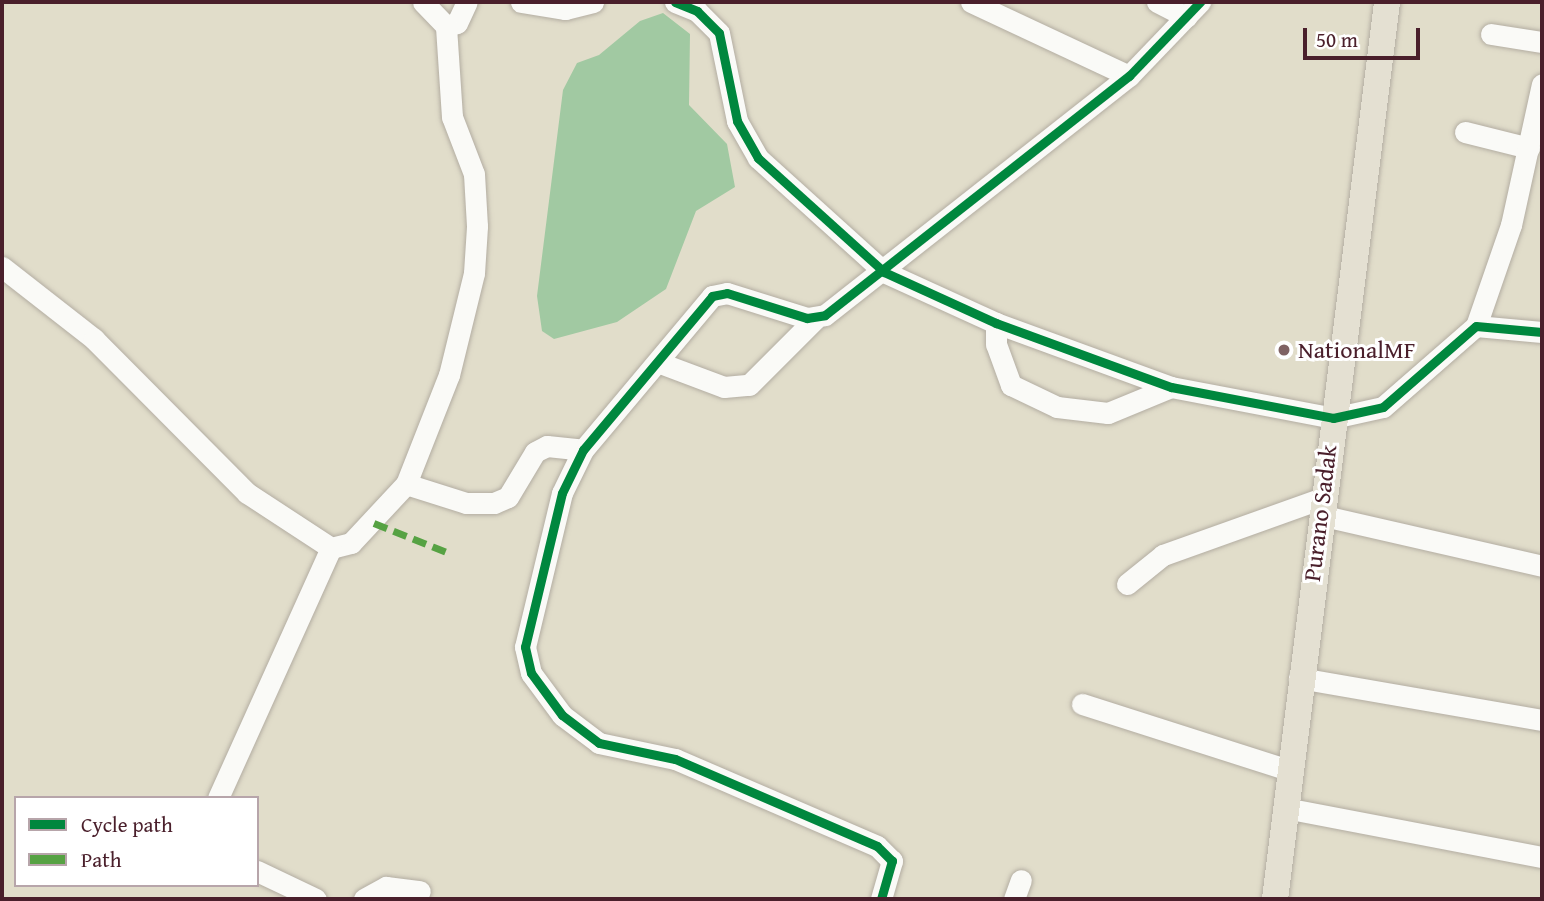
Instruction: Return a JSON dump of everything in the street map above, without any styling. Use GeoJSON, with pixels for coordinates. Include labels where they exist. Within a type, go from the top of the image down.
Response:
{"type":"FeatureCollection","features":[{"type":"Feature","properties":{"kind":"main road","name":"Purano Sadak"},"geometry":{"type":"LineString","coordinates":[[1275,899],[1299,678],[1387,2]]}},
{"type":"Feature","properties":{"kind":"street"},"geometry":{"type":"LineString","coordinates":[[2,267],[94,339],[247,493],[331,548],[351,543],[406,484],[449,375],[474,273],[474,174],[452,117],[446,26],[423,2]]}},
{"type":"Feature","properties":{"kind":"street"},"geometry":{"type":"LineString","coordinates":[[446,26],[457,23],[467,2]]}},
{"type":"Feature","properties":{"kind":"street"},"geometry":{"type":"LineString","coordinates":[[521,2],[565,9],[593,2]]}},
{"type":"Feature","properties":{"kind":"street"},"geometry":{"type":"LineString","coordinates":[[675,2],[697,11],[719,33],[743,140],[884,272],[996,323],[1171,387],[1333,418],[1383,407],[1476,326],[1529,148],[1542,84]]}},
{"type":"Feature","properties":{"kind":"street"},"geometry":{"type":"LineString","coordinates":[[971,2],[1129,76]]}},
{"type":"Feature","properties":{"kind":"street"},"geometry":{"type":"LineString","coordinates":[[1157,2],[1193,9]]}},
{"type":"Feature","properties":{"kind":"street"},"geometry":{"type":"LineString","coordinates":[[660,363],[724,387],[749,385],[815,319],[884,272],[1129,76],[1193,9]]}},
{"type":"Feature","properties":{"kind":"street"},"geometry":{"type":"LineString","coordinates":[[1490,34],[1542,42]]}},
{"type":"Feature","properties":{"kind":"street"},"geometry":{"type":"LineString","coordinates":[[1465,132],[1529,148]]}},
{"type":"Feature","properties":{"kind":"street"},"geometry":{"type":"LineString","coordinates":[[815,319],[720,293],[704,304],[660,363],[583,450],[552,524],[525,648],[539,686],[562,715],[599,743],[675,759],[877,846],[892,861],[881,899]]}},
{"type":"Feature","properties":{"kind":"street"},"geometry":{"type":"LineString","coordinates":[[996,323],[996,344],[1011,384],[1057,407],[1108,413],[1171,387]]}},
{"type":"Feature","properties":{"kind":"street"},"geometry":{"type":"LineString","coordinates":[[1476,326],[1542,332]]}},
{"type":"Feature","properties":{"kind":"street"},"geometry":{"type":"LineString","coordinates":[[406,484],[466,503],[494,503],[508,497],[536,452],[547,446],[583,450]]}},
{"type":"Feature","properties":{"kind":"street"},"geometry":{"type":"LineString","coordinates":[[1127,584],[1163,555],[1321,507],[1542,566]]}},
{"type":"Feature","properties":{"kind":"street"},"geometry":{"type":"LineString","coordinates":[[219,796],[331,548]]}},
{"type":"Feature","properties":{"kind":"street"},"geometry":{"type":"LineString","coordinates":[[1299,678],[1542,720]]}},
{"type":"Feature","properties":{"kind":"street"},"geometry":{"type":"LineString","coordinates":[[1082,704],[1289,769]]}},
{"type":"Feature","properties":{"kind":"street"},"geometry":{"type":"LineString","coordinates":[[1285,808],[1542,857]]}},
{"type":"Feature","properties":{"kind":"street"},"geometry":{"type":"LineString","coordinates":[[259,872],[316,899]]}},
{"type":"Feature","properties":{"kind":"street"},"geometry":{"type":"LineString","coordinates":[[365,899],[386,887],[421,891]]}},
{"type":"Feature","properties":{"kind":"green space"},"geometry":{"type":"Polygon","coordinates":[[[663,13],[690,34],[689,105],[727,144],[735,187],[696,211],[666,289],[617,322],[554,339],[542,331],[537,296],[563,90],[577,63],[599,55],[640,21],[663,13]]]}},
{"type":"Feature","properties":{"kind":"marked path"},"geometry":{"type":"LineString","coordinates":[[374,523],[449,553]]}},
{"type":"Feature","properties":{"kind":"cycle path"},"geometry":{"type":"LineString","coordinates":[[675,2],[697,11],[719,33],[737,121],[758,158],[884,272],[996,323],[1171,387],[1333,418],[1383,407],[1476,326],[1542,332]]}},
{"type":"Feature","properties":{"kind":"cycle path"},"geometry":{"type":"LineString","coordinates":[[881,899],[892,861],[877,846],[675,759],[599,743],[562,715],[531,673],[525,647],[562,493],[583,450],[712,296],[727,293],[807,318],[825,315],[1129,76],[1200,2]]}},
{"type":"Feature","properties":{"kind":"place","name":"NationalMF"},"geometry":{"type":"Point","coordinates":[1284,350]}}]}
